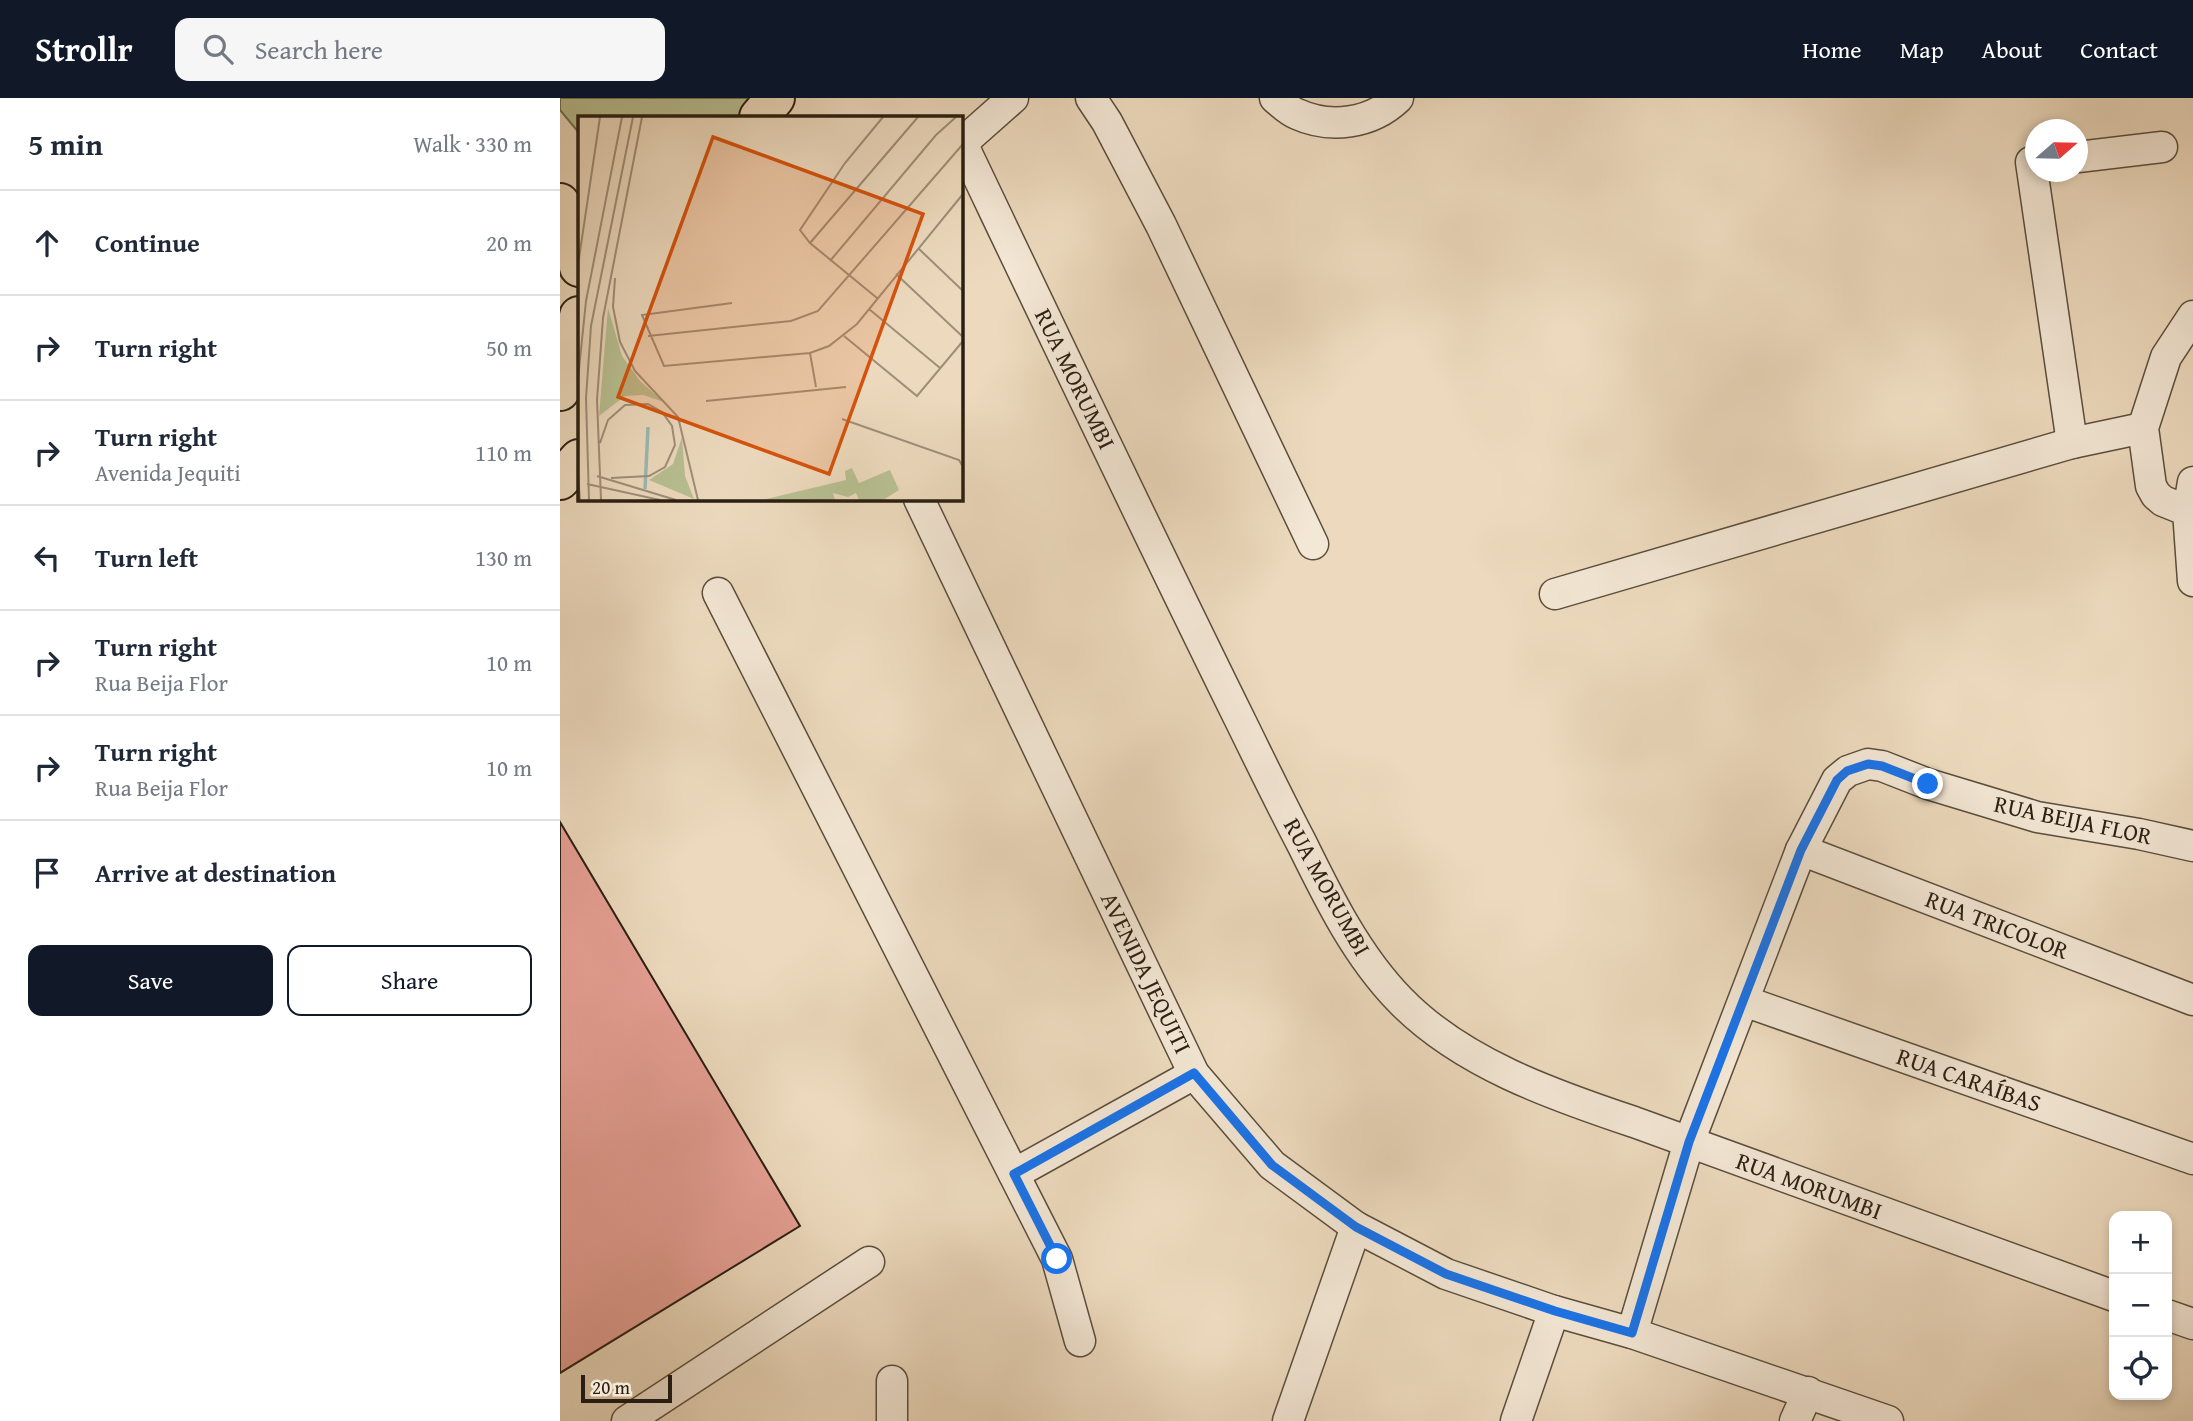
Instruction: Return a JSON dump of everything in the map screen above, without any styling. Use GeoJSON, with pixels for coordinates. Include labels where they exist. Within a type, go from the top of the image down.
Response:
{"type":"FeatureCollection","features":[{"type":"Feature","properties":{"kind":"main road"},"geometry":{"type":"LineString","coordinates":[[760,116],[775,98]]}},
{"type":"Feature","properties":{"kind":"main road"},"geometry":{"type":"LineString","coordinates":[[560,203],[570,226],[578,262]]}},
{"type":"Feature","properties":{"kind":"main road"},"geometry":{"type":"LineString","coordinates":[[560,391],[570,372],[578,322]]}},
{"type":"Feature","properties":{"kind":"main road"},"geometry":{"type":"LineString","coordinates":[[560,480],[578,460]]}},
{"type":"Feature","properties":{"kind":"street"},"geometry":{"type":"LineString","coordinates":[[962,142],[1013,98]]}},
{"type":"Feature","properties":{"kind":"street"},"geometry":{"type":"LineString","coordinates":[[1091,98],[1107,122],[1161,225],[1312,544]]}},
{"type":"Feature","properties":{"kind":"street"},"geometry":{"type":"LineString","coordinates":[[1275,98],[1295,114],[1323,123],[1353,122],[1372,116],[1398,98]]}},
{"type":"Feature","properties":{"kind":"street","name":"RUA MORUMBI"},"geometry":{"type":"LineString","coordinates":[[962,145],[1331,904],[1370,965],[1402,1002],[1443,1035],[1489,1064],[1557,1097],[2109,1294]]}},
{"type":"Feature","properties":{"kind":"street"},"geometry":{"type":"LineString","coordinates":[[2088,156],[2162,147]]}},
{"type":"Feature","properties":{"kind":"street"},"geometry":{"type":"LineString","coordinates":[[2034,182],[2072,443]]}},
{"type":"Feature","properties":{"kind":"street"},"geometry":{"type":"LineString","coordinates":[[2188,511],[2163,501],[2151,486],[2143,428],[2166,357],[2193,316]]}},
{"type":"Feature","properties":{"kind":"street"},"geometry":{"type":"LineString","coordinates":[[1555,594],[2072,443],[2143,428]]}},
{"type":"Feature","properties":{"kind":"street"},"geometry":{"type":"LineString","coordinates":[[2193,482],[2188,511],[2193,581]]}},
{"type":"Feature","properties":{"kind":"street","name":"AVENIDA JEQUITI"},"geometry":{"type":"LineString","coordinates":[[919,500],[1194,1073],[1272,1165],[1356,1227],[1446,1274],[1555,1311],[1632,1333],[1888,1421]]}},
{"type":"Feature","properties":{"kind":"street"},"geometry":{"type":"LineString","coordinates":[[718,593],[1057,1259],[1080,1341]]}},
{"type":"Feature","properties":{"kind":"street","name":"RUA BEIJA FLOR"},"geometry":{"type":"LineString","coordinates":[[1801,850],[1837,780],[1847,771],[1868,764],[1882,766],[1928,784],[2037,817],[2193,846]]}},
{"type":"Feature","properties":{"kind":"street"},"geometry":{"type":"LineString","coordinates":[[1632,1333],[1689,1142],[1801,850]]}},
{"type":"Feature","properties":{"kind":"street","name":"RUA TRICOLOR"},"geometry":{"type":"LineString","coordinates":[[1801,850],[2193,1000]]}},
{"type":"Feature","properties":{"kind":"street","name":"RUA CARAÍBAS"},"geometry":{"type":"LineString","coordinates":[[1744,1001],[2193,1159]]}},
{"type":"Feature","properties":{"kind":"street"},"geometry":{"type":"LineString","coordinates":[[1014,1174],[1194,1073]]}},
{"type":"Feature","properties":{"kind":"street"},"geometry":{"type":"LineString","coordinates":[[1288,1421],[1356,1227]]}},
{"type":"Feature","properties":{"kind":"street"},"geometry":{"type":"LineString","coordinates":[[627,1421],[869,1262]]}},
{"type":"Feature","properties":{"kind":"street"},"geometry":{"type":"LineString","coordinates":[[1516,1421],[1555,1311]]}},
{"type":"Feature","properties":{"kind":"street"},"geometry":{"type":"LineString","coordinates":[[2172,1317],[2193,1324]]}},
{"type":"Feature","properties":{"kind":"street"},"geometry":{"type":"LineString","coordinates":[[892,1381],[892,1421]]}},
{"type":"Feature","properties":{"kind":"street"},"geometry":{"type":"LineString","coordinates":[[1795,1421],[1808,1392]]}},
{"type":"Feature","properties":{"kind":"green space"},"geometry":{"type":"Polygon","coordinates":[[[560,98],[753,98],[740,116],[578,116],[578,132],[560,110],[560,98]]]}},
{"type":"Feature","properties":{"kind":"building"},"geometry":{"type":"Polygon","coordinates":[[[560,822],[800,1226],[560,1373],[560,822]]]}},
{"type":"Feature","properties":{"kind":"route"},"geometry":{"type":"LineString","coordinates":[[1057,1259],[1014,1174],[1194,1073],[1272,1165],[1356,1227],[1446,1274],[1555,1311],[1632,1333],[1689,1142],[1801,850],[1837,780],[1847,771],[1868,764],[1882,766],[1928,784]]}}]}
